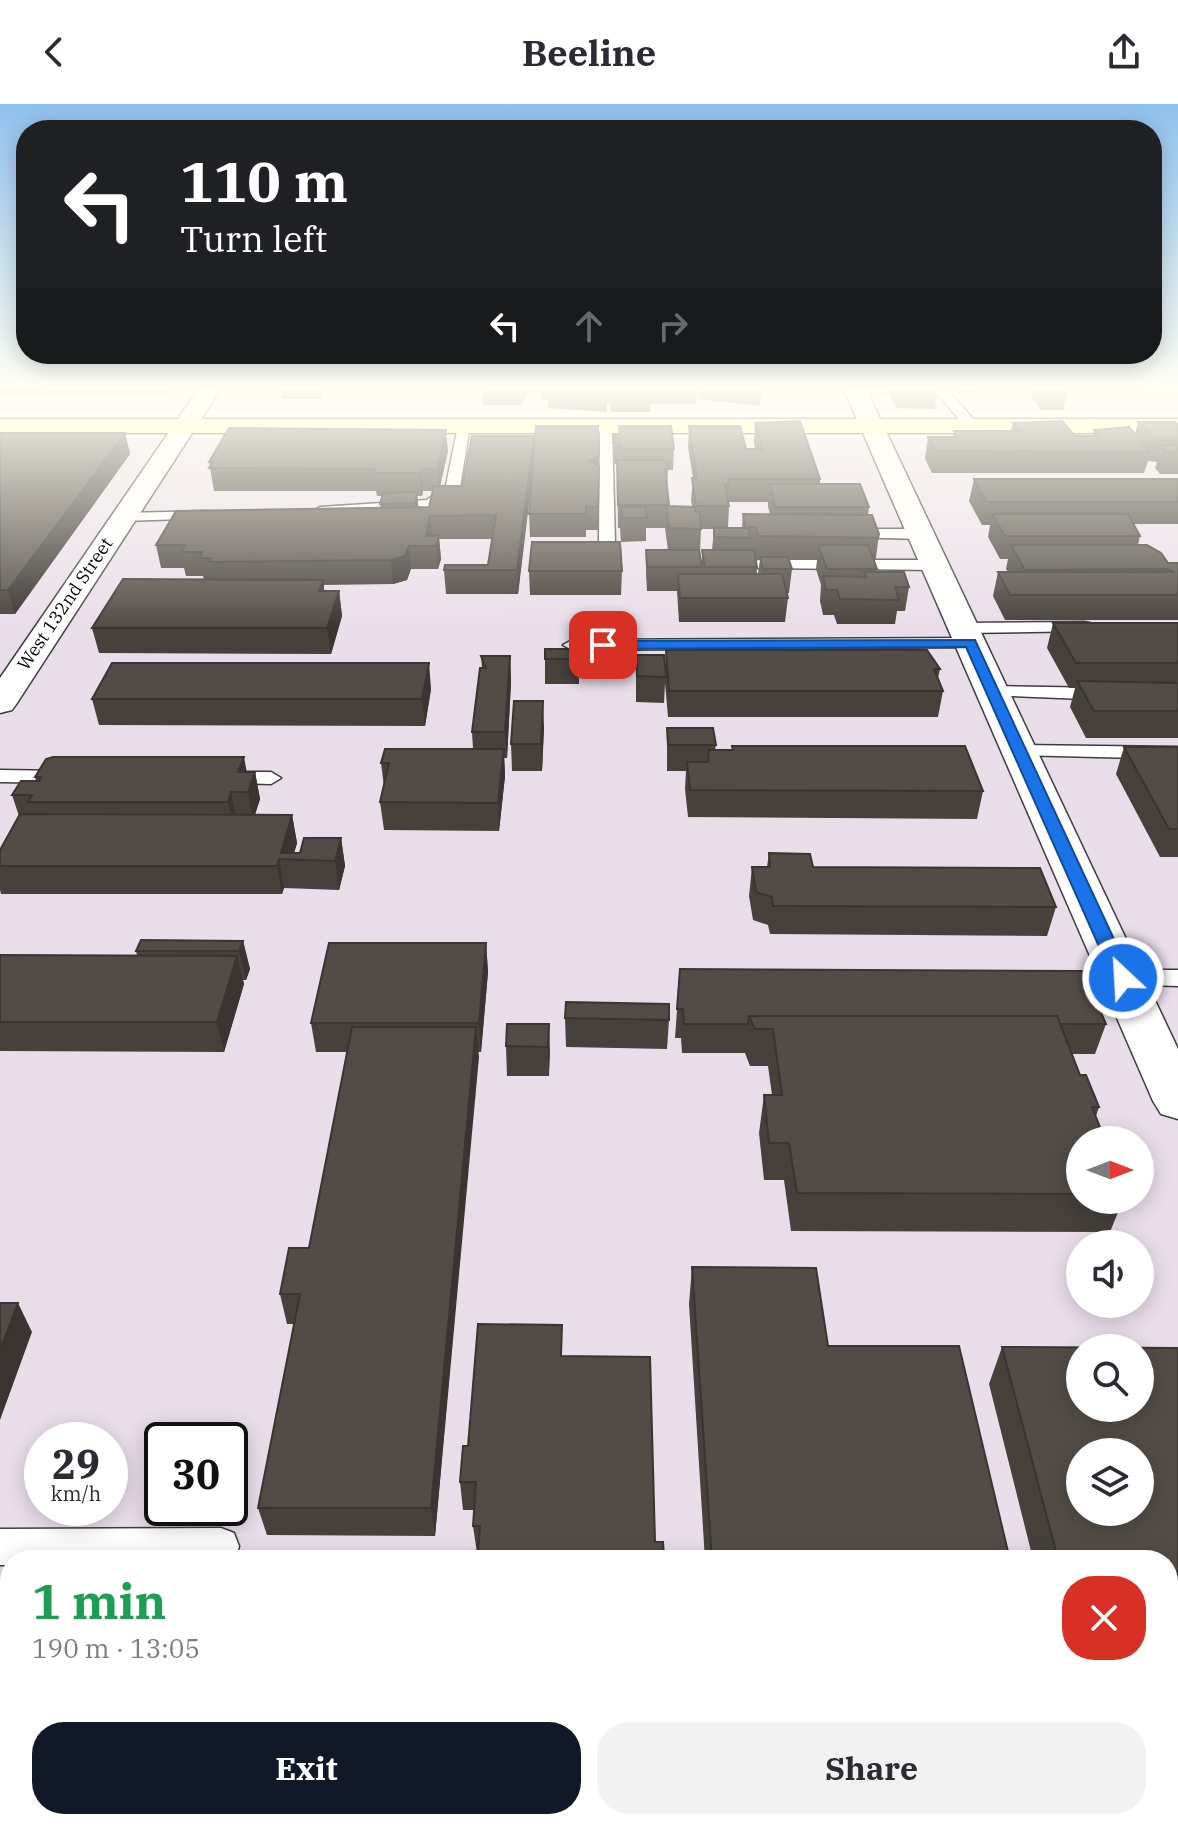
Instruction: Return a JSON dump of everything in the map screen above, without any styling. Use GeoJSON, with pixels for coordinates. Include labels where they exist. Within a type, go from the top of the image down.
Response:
{"type":"FeatureCollection","features":[{"type":"Feature","properties":{"kind":"street","name":"West 132nd Street"},"geometry":{"type":"LineString","coordinates":[[0,703],[156,468]]}},
{"type":"Feature","properties":{"kind":"street"},"geometry":{"type":"LineString","coordinates":[[892,468],[1178,1101]]}},
{"type":"Feature","properties":{"kind":"lane"},"geometry":{"type":"LineString","coordinates":[[305,513],[431,504],[453,487],[457,468]]}},
{"type":"Feature","properties":{"kind":"lane"},"geometry":{"type":"LineString","coordinates":[[606,468],[607,543]]}},
{"type":"Feature","properties":{"kind":"lane"},"geometry":{"type":"LineString","coordinates":[[124,517],[219,515]]}},
{"type":"Feature","properties":{"kind":"lane"},"geometry":{"type":"LineString","coordinates":[[835,534],[928,549]]}},
{"type":"Feature","properties":{"kind":"lane"},"geometry":{"type":"LineString","coordinates":[[748,565],[928,549]]}},
{"type":"Feature","properties":{"kind":"lane"},"geometry":{"type":"LineString","coordinates":[[572,645],[967,635],[1102,627]]}},
{"type":"Feature","properties":{"kind":"lane"},"geometry":{"type":"LineString","coordinates":[[993,691],[1132,694]]}},
{"type":"Feature","properties":{"kind":"lane"},"geometry":{"type":"LineString","coordinates":[[1020,751],[1178,753]]}},
{"type":"Feature","properties":{"kind":"lane"},"geometry":{"type":"LineString","coordinates":[[0,776],[89,777]]}},
{"type":"Feature","properties":{"kind":"lane"},"geometry":{"type":"LineString","coordinates":[[198,778],[271,778]]}},
{"type":"Feature","properties":{"kind":"lane"},"geometry":{"type":"LineString","coordinates":[[1123,978],[1178,978]]}},
{"type":"Feature","properties":{"kind":"lane"},"geometry":{"type":"LineString","coordinates":[[0,1547],[221,1546],[220,1550]]}},
{"type":"Feature","properties":{"kind":"shaded area"},"geometry":{"type":"Polygon","coordinates":[[[0,468],[1178,468],[1178,1550],[0,1550],[0,468]]]}},
{"type":"Feature","properties":{"kind":"building"},"geometry":{"type":"Polygon","coordinates":[[[0,468],[99,468],[8,590],[0,590],[0,468]]]}},
{"type":"Feature","properties":{"kind":"building"},"geometry":{"type":"Polygon","coordinates":[[[209,468],[437,468],[421,469],[420,473],[375,473],[374,469],[209,468]]]}},
{"type":"Feature","properties":{"kind":"building"},"geometry":{"type":"Polygon","coordinates":[[[466,468],[530,468],[517,570],[444,570],[445,565],[488,565],[496,515],[430,516],[426,536],[439,536],[436,546],[409,546],[405,556],[391,560],[209,562],[211,558],[200,558],[202,552],[181,552],[185,545],[156,545],[176,511],[429,507],[434,486],[462,486],[466,468]]]}},
{"type":"Feature","properties":{"kind":"building"},"geometry":{"type":"Polygon","coordinates":[[[533,468],[599,468],[598,507],[586,507],[586,514],[529,514],[533,468]]]}},
{"type":"Feature","properties":{"kind":"building"},"geometry":{"type":"Polygon","coordinates":[[[617,468],[668,468],[665,469],[669,505],[618,505],[617,468]]]}},
{"type":"Feature","properties":{"kind":"building"},"geometry":{"type":"Polygon","coordinates":[[[695,468],[816,468],[820,479],[728,479],[729,484],[725,484],[729,506],[696,506],[692,478],[697,478],[695,468]]]}},
{"type":"Feature","properties":{"kind":"building"},"geometry":{"type":"Polygon","coordinates":[[[974,479],[1178,479],[1178,502],[986,502],[974,479]]]}},
{"type":"Feature","properties":{"kind":"building"},"geometry":{"type":"Polygon","coordinates":[[[770,484],[860,484],[869,507],[775,507],[770,484]]]}},
{"type":"Feature","properties":{"kind":"building"},"geometry":{"type":"Polygon","coordinates":[[[417,492],[415,503],[380,504],[383,493],[417,492]]]}},
{"type":"Feature","properties":{"kind":"building"},"geometry":{"type":"Polygon","coordinates":[[[666,506],[695,507],[695,512],[700,512],[701,529],[669,528],[666,506]]]}},
{"type":"Feature","properties":{"kind":"building"},"geometry":{"type":"Polygon","coordinates":[[[621,507],[645,507],[647,518],[622,518],[621,507]]]}},
{"type":"Feature","properties":{"kind":"building"},"geometry":{"type":"Polygon","coordinates":[[[743,514],[872,515],[879,534],[878,538],[758,536],[756,527],[745,527],[743,514]]]}},
{"type":"Feature","properties":{"kind":"building"},"geometry":{"type":"Polygon","coordinates":[[[992,514],[1128,514],[1140,536],[1005,536],[992,514]]]}},
{"type":"Feature","properties":{"kind":"building"},"geometry":{"type":"Polygon","coordinates":[[[714,528],[749,528],[750,538],[714,537],[714,528]]]}},
{"type":"Feature","properties":{"kind":"building"},"geometry":{"type":"Polygon","coordinates":[[[532,542],[620,542],[622,571],[529,571],[532,542]]]}},
{"type":"Feature","properties":{"kind":"building"},"geometry":{"type":"Polygon","coordinates":[[[818,545],[868,545],[877,569],[827,569],[818,545]]]}},
{"type":"Feature","properties":{"kind":"building"},"geometry":{"type":"Polygon","coordinates":[[[1011,545],[1147,545],[1161,553],[1168,563],[1178,563],[1178,595],[1010,595],[998,572],[1175,572],[1165,569],[1025,570],[1011,545]]]}},
{"type":"Feature","properties":{"kind":"building"},"geometry":{"type":"Polygon","coordinates":[[[646,550],[699,550],[702,567],[647,567],[646,550]]]}},
{"type":"Feature","properties":{"kind":"building"},"geometry":{"type":"Polygon","coordinates":[[[702,550],[754,550],[757,567],[705,567],[702,550]]]}},
{"type":"Feature","properties":{"kind":"building"},"geometry":{"type":"Polygon","coordinates":[[[760,557],[788,557],[792,569],[763,569],[760,557]]]}},
{"type":"Feature","properties":{"kind":"building"},"geometry":{"type":"Polygon","coordinates":[[[864,572],[904,572],[909,587],[895,587],[899,600],[840,599],[837,590],[826,590],[823,576],[866,577],[864,572]]]}},
{"type":"Feature","properties":{"kind":"building"},"geometry":{"type":"Polygon","coordinates":[[[678,574],[782,574],[788,598],[680,598],[678,574]]]}},
{"type":"Feature","properties":{"kind":"building"},"geometry":{"type":"Polygon","coordinates":[[[123,579],[323,580],[319,591],[339,591],[327,628],[92,628],[123,579]]]}},
{"type":"Feature","properties":{"kind":"building"},"geometry":{"type":"Polygon","coordinates":[[[1053,623],[1178,623],[1178,663],[1076,663],[1053,623]]]}},
{"type":"Feature","properties":{"kind":"building"},"geometry":{"type":"Polygon","coordinates":[[[545,649],[579,649],[579,659],[545,659],[545,649]]]}},
{"type":"Feature","properties":{"kind":"building"},"geometry":{"type":"Polygon","coordinates":[[[666,650],[927,650],[940,669],[934,669],[943,691],[669,691],[666,650]]]}},
{"type":"Feature","properties":{"kind":"building"},"geometry":{"type":"Polygon","coordinates":[[[636,655],[664,655],[666,677],[637,676],[636,655]]]}},
{"type":"Feature","properties":{"kind":"building"},"geometry":{"type":"Polygon","coordinates":[[[481,656],[510,656],[505,732],[472,732],[480,668],[486,668],[481,656]]]}},
{"type":"Feature","properties":{"kind":"building"},"geometry":{"type":"Polygon","coordinates":[[[112,663],[429,663],[422,699],[92,699],[112,663]]]}},
{"type":"Feature","properties":{"kind":"building"},"geometry":{"type":"Polygon","coordinates":[[[1077,681],[1178,683],[1178,711],[1094,711],[1077,681]]]}},
{"type":"Feature","properties":{"kind":"building"},"geometry":{"type":"Polygon","coordinates":[[[514,701],[543,701],[541,744],[511,744],[514,701]]]}},
{"type":"Feature","properties":{"kind":"building"},"geometry":{"type":"Polygon","coordinates":[[[667,728],[713,728],[716,745],[668,745],[667,728]]]}},
{"type":"Feature","properties":{"kind":"building"},"geometry":{"type":"Polygon","coordinates":[[[732,746],[965,746],[983,791],[690,790],[687,762],[708,762],[709,750],[733,750],[732,746]]]}},
{"type":"Feature","properties":{"kind":"building"},"geometry":{"type":"Polygon","coordinates":[[[1124,747],[1178,747],[1178,829],[1169,829],[1124,747]]]}},
{"type":"Feature","properties":{"kind":"building"},"geometry":{"type":"Polygon","coordinates":[[[385,749],[504,749],[498,803],[380,802],[389,763],[381,763],[385,749]]]}},
{"type":"Feature","properties":{"kind":"building"},"geometry":{"type":"Polygon","coordinates":[[[244,757],[238,772],[255,772],[248,792],[231,792],[228,802],[28,802],[32,795],[12,795],[21,781],[39,781],[41,777],[35,777],[46,759],[244,757]]]}},
{"type":"Feature","properties":{"kind":"building"},"geometry":{"type":"Polygon","coordinates":[[[20,814],[292,815],[281,853],[300,853],[304,838],[341,838],[335,861],[279,859],[277,866],[0,866],[0,850],[20,814]]]}},
{"type":"Feature","properties":{"kind":"building"},"geometry":{"type":"Polygon","coordinates":[[[769,853],[810,854],[813,867],[1040,868],[1056,907],[773,906],[772,897],[756,892],[752,867],[770,867],[769,853]]]}},
{"type":"Feature","properties":{"kind":"building"},"geometry":{"type":"Polygon","coordinates":[[[141,940],[243,941],[239,951],[136,951],[141,940]]]}},
{"type":"Feature","properties":{"kind":"building"},"geometry":{"type":"Polygon","coordinates":[[[329,943],[486,943],[479,1023],[311,1023],[329,943]]]}},
{"type":"Feature","properties":{"kind":"building"},"geometry":{"type":"Polygon","coordinates":[[[0,955],[237,956],[217,1022],[0,1022],[0,955]]]}},
{"type":"Feature","properties":{"kind":"building"},"geometry":{"type":"Polygon","coordinates":[[[680,969],[1083,971],[1106,1024],[1060,1024],[1057,1016],[749,1016],[748,1024],[684,1024],[683,1009],[677,1009],[680,969]]]}},
{"type":"Feature","properties":{"kind":"building"},"geometry":{"type":"Polygon","coordinates":[[[566,1002],[669,1004],[669,1020],[565,1018],[566,1002]]]}},
{"type":"Feature","properties":{"kind":"building"},"geometry":{"type":"Polygon","coordinates":[[[749,1016],[1057,1016],[1080,1075],[1086,1075],[1099,1107],[1092,1107],[1099,1126],[1066,1126],[1066,1194],[797,1193],[789,1143],[769,1143],[764,1095],[782,1095],[773,1029],[755,1029],[749,1016]]]}},
{"type":"Feature","properties":{"kind":"building"},"geometry":{"type":"Polygon","coordinates":[[[507,1024],[549,1024],[548,1047],[506,1046],[507,1024]]]}},
{"type":"Feature","properties":{"kind":"building"},"geometry":{"type":"Polygon","coordinates":[[[352,1027],[476,1027],[431,1508],[258,1508],[300,1294],[280,1294],[289,1248],[309,1248],[352,1027]]]}},
{"type":"Feature","properties":{"kind":"building"},"geometry":{"type":"Polygon","coordinates":[[[692,1267],[816,1268],[828,1346],[959,1346],[1008,1550],[711,1550],[692,1267]]]}},
{"type":"Feature","properties":{"kind":"building"},"geometry":{"type":"Polygon","coordinates":[[[0,1303],[18,1303],[0,1350],[0,1303]]]}},
{"type":"Feature","properties":{"kind":"building"},"geometry":{"type":"Polygon","coordinates":[[[478,1324],[562,1325],[561,1356],[650,1357],[655,1542],[663,1542],[664,1550],[478,1550],[480,1526],[473,1526],[476,1482],[460,1482],[463,1446],[468,1446],[478,1324]]]}},
{"type":"Feature","properties":{"kind":"building"},"geometry":{"type":"Polygon","coordinates":[[[1002,1347],[1066,1347],[1066,1422],[1154,1422],[1154,1348],[1178,1348],[1178,1550],[1056,1550],[1002,1347]]]}},
{"type":"Feature","properties":{"kind":"route"},"geometry":{"type":"LineString","coordinates":[[603,645],[971,643],[1123,978]]}}]}
